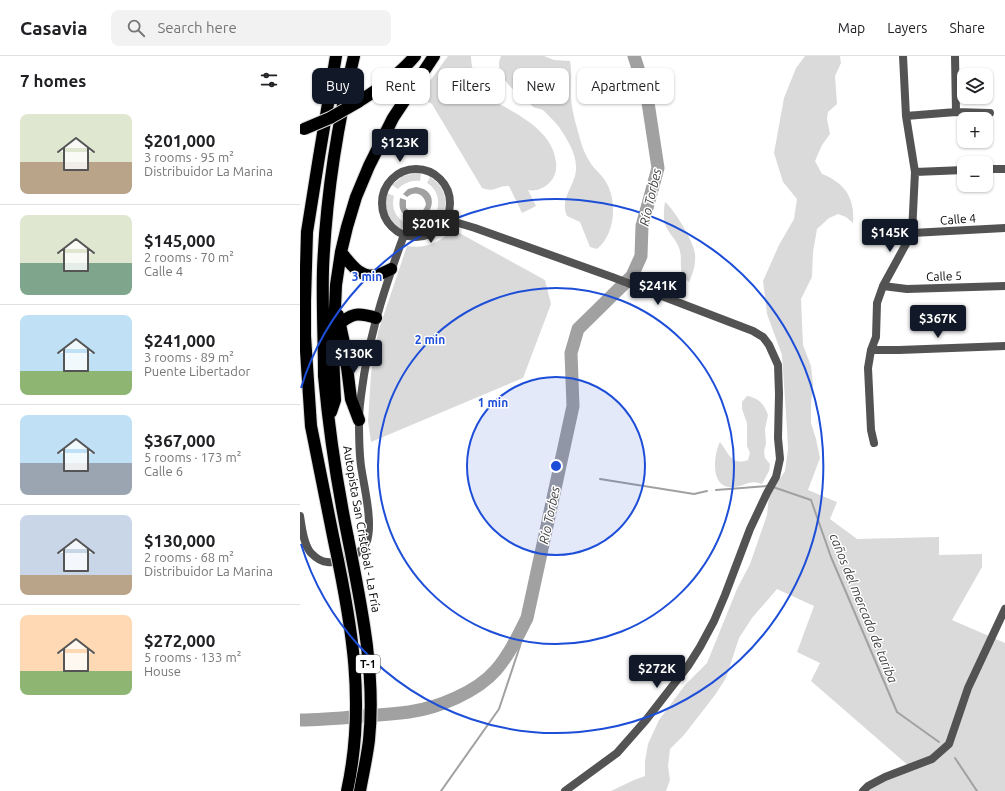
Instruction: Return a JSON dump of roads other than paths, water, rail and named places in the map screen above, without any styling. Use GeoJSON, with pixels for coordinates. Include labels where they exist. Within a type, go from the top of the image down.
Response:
{"type":"FeatureCollection","features":[{"type":"Feature","properties":{"kind":"highway","name":"T-1"},"geometry":{"type":"LineString","coordinates":[[336,56],[307,232],[305,336],[311,426],[346,599],[352,639],[356,684],[352,770],[347,791]]}},
{"type":"Feature","properties":{"kind":"highway"},"geometry":{"type":"LineString","coordinates":[[330,417],[326,393],[324,362],[323,270],[326,218],[337,133],[354,56]]}},
{"type":"Feature","properties":{"kind":"highway"},"geometry":{"type":"LineString","coordinates":[[302,129],[330,118],[358,102],[386,83],[408,65],[415,56]]}},
{"type":"Feature","properties":{"kind":"highway","name":"Autopista San Cristóbal - La Fría"},"geometry":{"type":"LineString","coordinates":[[360,791],[369,739],[370,679],[360,596],[337,481],[330,417],[335,400],[333,352],[337,326],[335,308],[336,285],[341,252],[356,197],[369,166],[393,118],[434,56]]}},
{"type":"Feature","properties":{"kind":"highway"},"geometry":{"type":"LineString","coordinates":[[341,252],[355,269],[364,275],[376,275],[391,269]]}},
{"type":"Feature","properties":{"kind":"highway"},"geometry":{"type":"LineString","coordinates":[[359,420],[350,399],[344,343],[337,326],[348,317],[361,314],[376,318]]}},
{"type":"Feature","properties":{"kind":"highway"},"geometry":{"type":"LineString","coordinates":[[300,369],[309,386]]}},
{"type":"Feature","properties":{"kind":"street"},"geometry":{"type":"LineString","coordinates":[[874,443],[869,408],[868,368],[871,350],[876,337],[877,303],[883,286],[912,233],[915,172],[906,116],[903,56]]}},
{"type":"Feature","properties":{"kind":"street"},"geometry":{"type":"LineString","coordinates":[[906,116],[956,112],[954,56]]}},
{"type":"Feature","properties":{"kind":"street"},"geometry":{"type":"LineString","coordinates":[[993,169],[1005,168]]}},
{"type":"Feature","properties":{"kind":"street"},"geometry":{"type":"LineString","coordinates":[[411,170],[422,170],[432,174],[440,180],[446,189],[449,199],[449,209],[445,219],[439,228],[425,236],[415,237],[404,235],[395,230],[383,213],[382,203],[384,192],[389,183],[401,173],[411,170]]}},
{"type":"Feature","properties":{"kind":"street"},"geometry":{"type":"LineString","coordinates":[[915,172],[957,170]]}},
{"type":"Feature","properties":{"kind":"street"},"geometry":{"type":"LineString","coordinates":[[445,219],[475,228],[612,277],[746,329],[763,337],[769,345],[778,365],[778,438],[780,459],[776,477],[766,493],[750,529],[714,621],[688,666],[646,720],[617,753],[565,791]]}},
{"type":"Feature","properties":{"kind":"street","name":"Calle 4"},"geometry":{"type":"LineString","coordinates":[[912,233],[1005,228]]}},
{"type":"Feature","properties":{"kind":"street"},"geometry":{"type":"LineString","coordinates":[[300,516],[306,544],[310,552],[322,561],[336,561],[350,558],[358,554],[363,548],[368,536],[369,521],[361,464],[359,420],[366,364],[376,318],[391,269],[404,235]]}},
{"type":"Feature","properties":{"kind":"street","name":"Calle 5"},"geometry":{"type":"LineString","coordinates":[[883,286],[907,289],[1005,286]]}},
{"type":"Feature","properties":{"kind":"street"},"geometry":{"type":"LineString","coordinates":[[871,350],[1005,346]]}},
{"type":"Feature","properties":{"kind":"street"},"geometry":{"type":"LineString","coordinates":[[863,791],[868,786],[885,777],[932,759],[949,744],[968,688],[1005,609]]}},
{"type":"Feature","properties":{"kind":"waterway","name":"Río Torbes"},"geometry":{"type":"LineString","coordinates":[[300,720],[403,713],[444,703],[468,692],[488,678],[505,658],[520,632],[527,618],[573,406],[571,353],[578,329],[632,276],[641,256],[642,226],[658,168],[647,96],[634,56]]}},
{"type":"Feature","properties":{"kind":"waterway","name":"caños del mercado de tariba"},"geometry":{"type":"LineString","coordinates":[[600,479],[694,494],[707,491]]}},
{"type":"Feature","properties":{"kind":"waterway","name":"caños del mercado de tariba"},"geometry":{"type":"LineString","coordinates":[[716,490],[767,486]]}},
{"type":"Feature","properties":{"kind":"waterway","name":"caños del mercado de tariba"},"geometry":{"type":"LineString","coordinates":[[773,487],[811,500],[831,557],[897,712],[939,742]]}},
{"type":"Feature","properties":{"kind":"waterway"},"geometry":{"type":"LineString","coordinates":[[441,791],[499,709],[520,646],[527,618]]}},
{"type":"Feature","properties":{"kind":"waterway","name":"caños del mercado de tariba"},"geometry":{"type":"LineString","coordinates":[[955,758],[977,791]]}}]}
